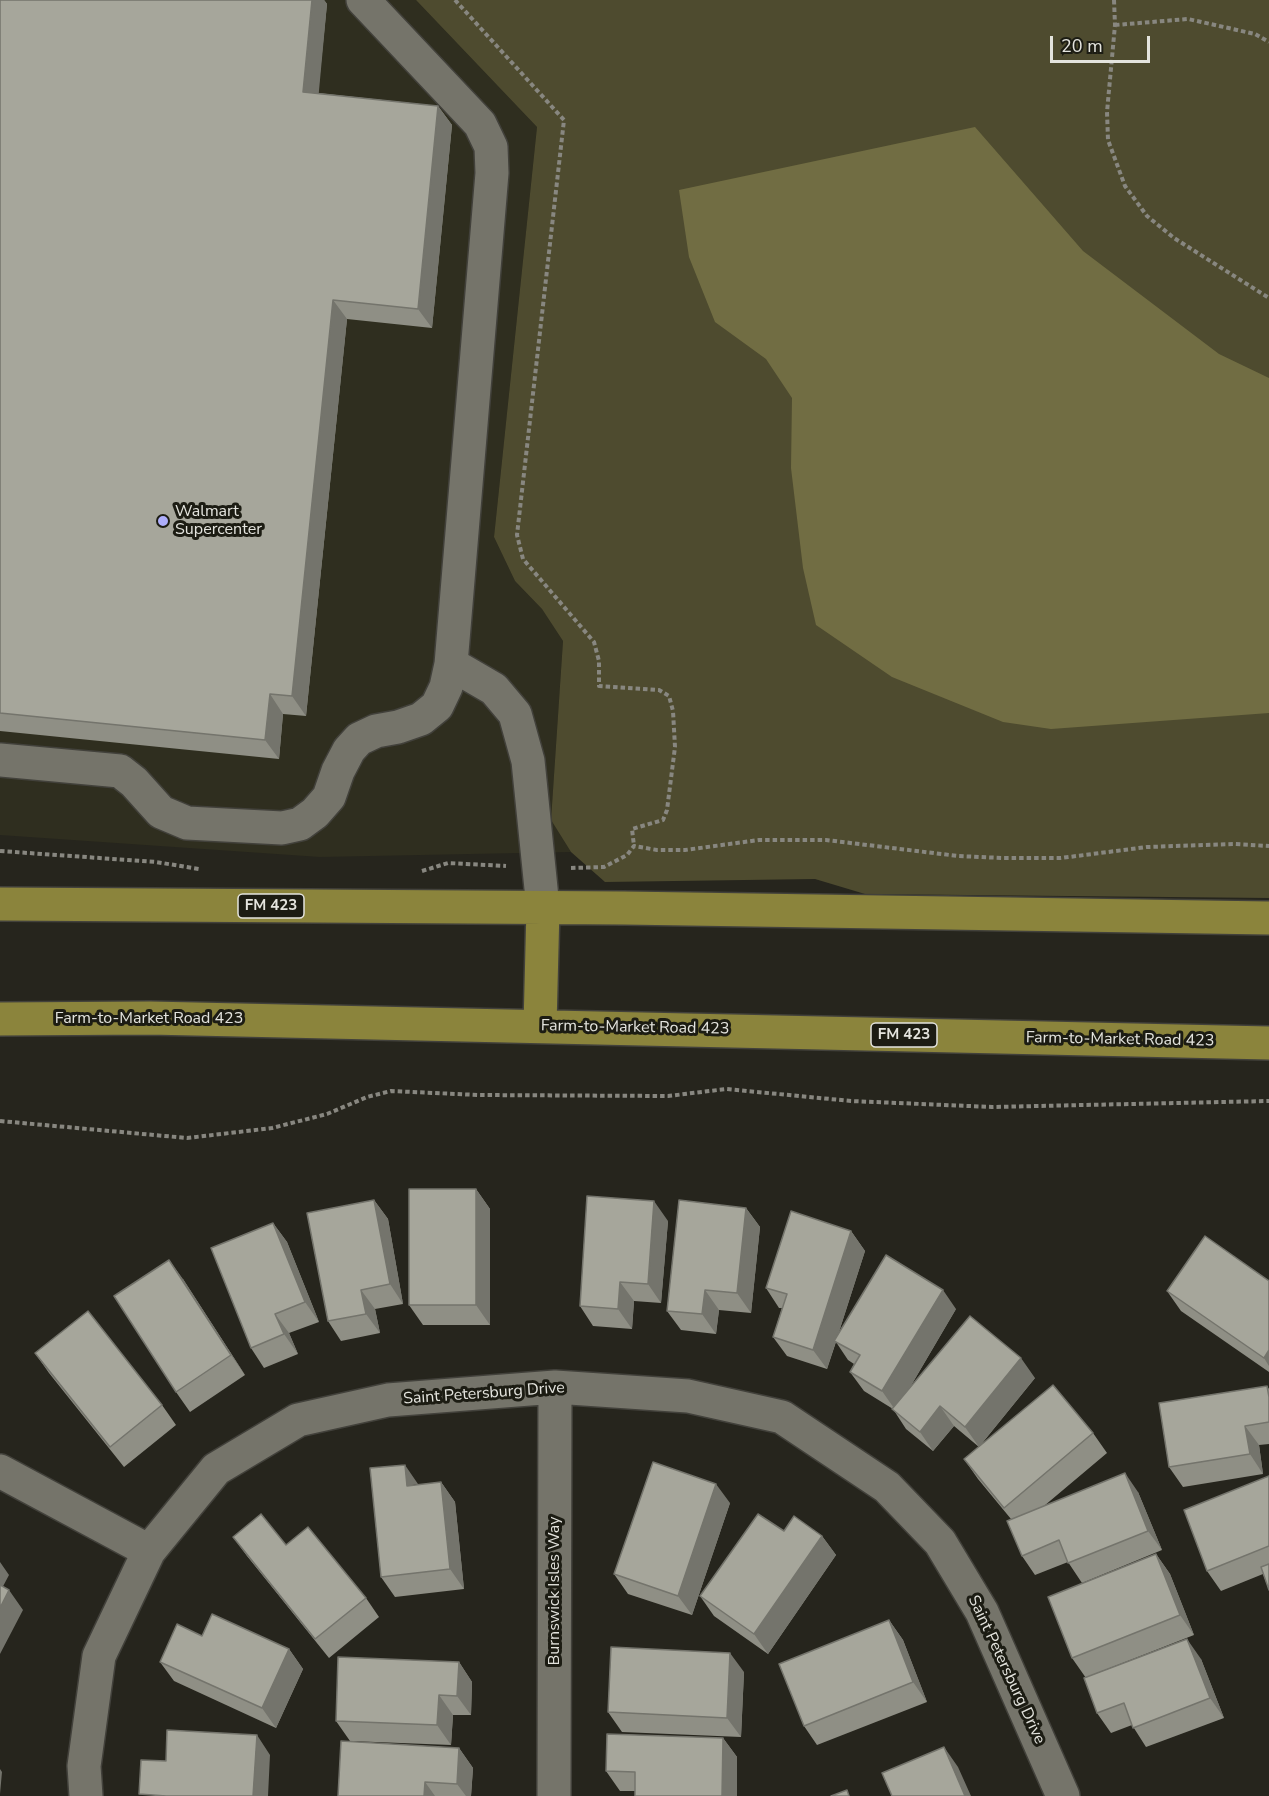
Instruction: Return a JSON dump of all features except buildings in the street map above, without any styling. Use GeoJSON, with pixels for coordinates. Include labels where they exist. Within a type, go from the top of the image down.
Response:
{"type":"FeatureCollection","features":[{"type":"Feature","properties":{"kind":"main road","name":"FM 423"},"geometry":{"type":"LineString","coordinates":[[0,904],[543,908],[1269,918]]}},
{"type":"Feature","properties":{"kind":"main road"},"geometry":{"type":"LineString","coordinates":[[540,1026],[543,908]]}},
{"type":"Feature","properties":{"kind":"main road","name":"Farm-to-Market Road 423"},"geometry":{"type":"LineString","coordinates":[[0,1019],[150,1018],[1269,1043]]}},
{"type":"Feature","properties":{"kind":"street"},"geometry":{"type":"LineString","coordinates":[[0,760],[120,771],[134,782],[161,812],[187,823],[282,828],[300,824],[315,813],[329,797],[338,771],[349,750],[359,739],[376,731],[422,719],[437,706],[446,687],[451,664],[492,173],[491,147],[480,124],[363,0]]}},
{"type":"Feature","properties":{"kind":"street"},"geometry":{"type":"LineString","coordinates":[[451,664],[494,688],[515,714],[528,761],[543,908]]}},
{"type":"Feature","properties":{"kind":"street","name":"Saint Petersburg Drive"},"geometry":{"type":"LineString","coordinates":[[86,1796],[84,1766],[99,1656],[148,1551],[216,1469],[298,1420],[388,1400],[555,1387],[688,1396],[782,1417],[887,1487],[940,1542],[982,1612],[1063,1796]]}},
{"type":"Feature","properties":{"kind":"street","name":"Burnswick Isles Way"},"geometry":{"type":"LineString","coordinates":[[554,1796],[555,1387]]}},
{"type":"Feature","properties":{"kind":"street"},"geometry":{"type":"LineString","coordinates":[[0,1471],[148,1551]]}},
{"type":"Feature","properties":{"kind":"path"},"geometry":{"type":"LineString","coordinates":[[419,872],[448,863],[539,868],[604,867],[627,855],[634,846],[632,829],[663,820],[667,810],[675,747],[674,711],[669,696],[659,690],[599,686],[599,661],[594,642],[523,560],[517,535],[564,120],[454,0]]}},
{"type":"Feature","properties":{"kind":"path"},"geometry":{"type":"LineString","coordinates":[[1114,0],[1115,25],[1107,100],[1108,140],[1125,186],[1148,216],[1174,238],[1269,298]]}},
{"type":"Feature","properties":{"kind":"path"},"geometry":{"type":"LineString","coordinates":[[1115,25],[1188,19],[1255,34],[1269,42]]}},
{"type":"Feature","properties":{"kind":"path"},"geometry":{"type":"LineString","coordinates":[[634,846],[657,850],[686,850],[759,840],[826,840],[958,856],[1061,858],[1147,847],[1235,844],[1269,846]]}},
{"type":"Feature","properties":{"kind":"path"},"geometry":{"type":"LineString","coordinates":[[0,851],[156,862],[206,871]]}},
{"type":"Feature","properties":{"kind":"path"},"geometry":{"type":"LineString","coordinates":[[0,1121],[188,1138],[273,1128],[327,1114],[367,1097],[391,1091],[478,1095],[668,1096],[726,1089],[851,1101],[992,1107],[1269,1101]]}},
{"type":"Feature","properties":{"kind":"shaded area"},"geometry":{"type":"Polygon","coordinates":[[[0,0],[416,0],[537,127],[494,537],[515,581],[542,609],[563,641],[551,820],[571,852],[320,857],[0,835],[0,0]]]}},
{"type":"Feature","properties":{"kind":"shaded area"},"geometry":{"type":"Polygon","coordinates":[[[416,0],[1269,0],[1269,898],[865,894],[815,879],[605,882],[571,852],[551,820],[563,641],[542,609],[515,581],[494,537],[537,127],[416,0]]]}},
{"type":"Feature","properties":{"kind":"shaded area"},"geometry":{"type":"Polygon","coordinates":[[[975,127],[1083,251],[1219,354],[1269,378],[1269,713],[1051,729],[1003,722],[892,677],[816,625],[803,568],[791,468],[792,398],[766,359],[715,322],[689,257],[679,190],[975,127]]]}},
{"type":"Feature","properties":{"kind":"place","name":"Walmart Supercenter"},"geometry":{"type":"Point","coordinates":[163,521]}}]}
